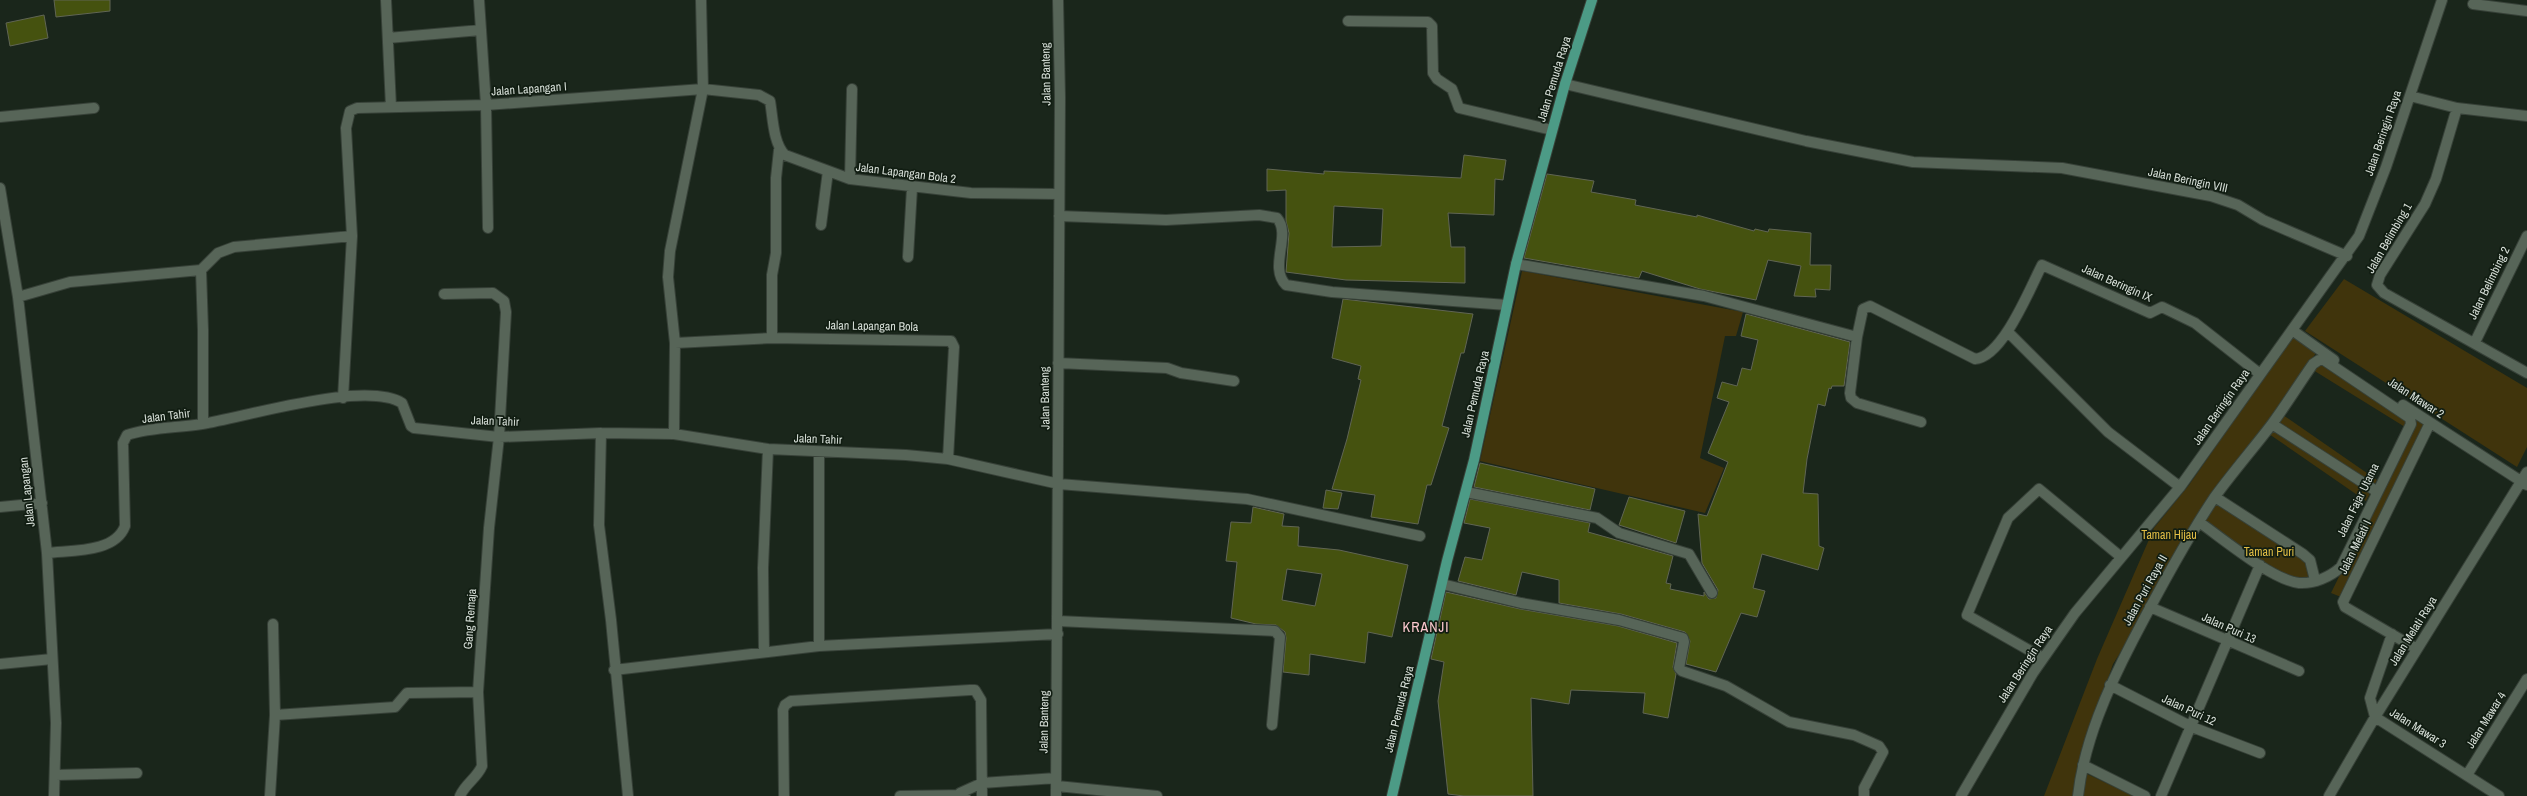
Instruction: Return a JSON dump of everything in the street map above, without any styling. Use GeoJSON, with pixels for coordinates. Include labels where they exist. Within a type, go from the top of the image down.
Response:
{"type":"FeatureCollection","features":[{"type":"Feature","properties":{"kind":"main road","name":"Jalan Pemuda Raya"},"geometry":{"type":"LineString","coordinates":[[1392,796],[1442,584],[1466,492],[1516,264],[1565,84],[1592,0]]}},
{"type":"Feature","properties":{"kind":"street"},"geometry":{"type":"LineString","coordinates":[[386,0],[391,107]]}},
{"type":"Feature","properties":{"kind":"street"},"geometry":{"type":"LineString","coordinates":[[479,0],[486,105],[488,228]]}},
{"type":"Feature","properties":{"kind":"street"},"geometry":{"type":"LineString","coordinates":[[674,434],[675,343],[668,277],[670,251],[703,89],[701,0]]}},
{"type":"Feature","properties":{"kind":"street","name":"Jalan Banteng"},"geometry":{"type":"LineString","coordinates":[[1056,789],[1059,484],[1058,0]]}},
{"type":"Feature","properties":{"kind":"street","name":"Jalan Beringin Raya"},"geometry":{"type":"LineString","coordinates":[[1961,796],[1991,741],[2043,658],[2075,613],[2180,487],[2359,236],[2414,97],[2442,0]]}},
{"type":"Feature","properties":{"kind":"street"},"geometry":{"type":"LineString","coordinates":[[2473,4],[2527,11]]}},
{"type":"Feature","properties":{"kind":"street"},"geometry":{"type":"LineString","coordinates":[[1348,22],[1428,22],[1432,26],[1433,73],[1437,79],[1452,89],[1459,108],[1552,130]]}},
{"type":"Feature","properties":{"kind":"street"},"geometry":{"type":"LineString","coordinates":[[388,38],[481,30]]}},
{"type":"Feature","properties":{"kind":"street","name":"Jalan Beringin VIII"},"geometry":{"type":"LineString","coordinates":[[1565,84],[1806,141],[1914,162],[2062,168],[2211,196],[2238,205],[2263,220],[2346,256]]}},
{"type":"Feature","properties":{"kind":"street"},"geometry":{"type":"LineString","coordinates":[[703,89],[764,96],[770,102],[779,150],[776,178],[776,253],[772,275],[772,338]]}},
{"type":"Feature","properties":{"kind":"street","name":"Jalan Lapangan I"},"geometry":{"type":"LineString","coordinates":[[352,236],[346,128],[350,111],[357,108],[486,105],[703,89]]}},
{"type":"Feature","properties":{"kind":"street"},"geometry":{"type":"LineString","coordinates":[[850,179],[852,89]]}},
{"type":"Feature","properties":{"kind":"street"},"geometry":{"type":"LineString","coordinates":[[2414,97],[2457,108],[2527,116]]}},
{"type":"Feature","properties":{"kind":"street"},"geometry":{"type":"LineString","coordinates":[[0,117],[94,108]]}},
{"type":"Feature","properties":{"kind":"street","name":"Jalan Belimbing 1"},"geometry":{"type":"LineString","coordinates":[[2457,108],[2436,179],[2428,198],[2396,247],[2380,275],[2377,285],[2384,294],[2475,342],[2527,373]]}},
{"type":"Feature","properties":{"kind":"street","name":"Jalan Lapangan Bola 2"},"geometry":{"type":"LineString","coordinates":[[779,150],[785,155],[850,179],[912,188],[971,193],[1058,194]]}},
{"type":"Feature","properties":{"kind":"street"},"geometry":{"type":"LineString","coordinates":[[821,225],[828,171]]}},
{"type":"Feature","properties":{"kind":"street","name":"Jalan Lapangan"},"geometry":{"type":"LineString","coordinates":[[0,188],[3,226],[18,297],[47,553],[56,723],[54,796]]}},
{"type":"Feature","properties":{"kind":"street"},"geometry":{"type":"LineString","coordinates":[[908,257],[912,188]]}},
{"type":"Feature","properties":{"kind":"street"},"geometry":{"type":"LineString","coordinates":[[1059,216],[1166,220],[1224,216],[1266,216],[1277,218],[1280,222],[1279,272],[1281,280],[1286,285],[1332,292],[1507,305]]}},
{"type":"Feature","properties":{"kind":"street"},"geometry":{"type":"LineString","coordinates":[[18,297],[70,282],[201,270],[218,253],[234,247],[352,236],[343,398]]}},
{"type":"Feature","properties":{"kind":"street","name":"Jalan Belimbing 2"},"geometry":{"type":"LineString","coordinates":[[2475,342],[2527,236]]}},
{"type":"Feature","properties":{"kind":"street"},"geometry":{"type":"LineString","coordinates":[[1516,264],[1704,296],[1857,337]]}},
{"type":"Feature","properties":{"kind":"street","name":"Jalan Beringin IX"},"geometry":{"type":"LineString","coordinates":[[2008,332],[2042,265],[2150,313],[2162,307],[2182,316],[2195,323],[2260,374]]}},
{"type":"Feature","properties":{"kind":"street"},"geometry":{"type":"LineString","coordinates":[[201,270],[203,424]]}},
{"type":"Feature","properties":{"kind":"street","name":"Gang Remaja"},"geometry":{"type":"LineString","coordinates":[[444,294],[493,293],[504,302],[506,312],[499,437],[489,528],[478,692],[483,752],[482,766],[479,774],[468,783],[460,796]]}},
{"type":"Feature","properties":{"kind":"street"},"geometry":{"type":"LineString","coordinates":[[1921,422],[1857,403],[1851,398],[1857,337],[1863,309],[1868,306],[1975,359],[1980,359],[1997,346],[2008,332],[2108,432],[2180,487]]}},
{"type":"Feature","properties":{"kind":"street","name":"Jalan Mawar 2"},"geometry":{"type":"LineString","coordinates":[[2292,330],[2318,350],[2524,484]]}},
{"type":"Feature","properties":{"kind":"street","name":"Jalan Lapangan Bola"},"geometry":{"type":"LineString","coordinates":[[675,343],[772,338],[951,341],[954,347],[948,459]]}},
{"type":"Feature","properties":{"kind":"street","name":"Jalan Puri Raya II"},"geometry":{"type":"LineString","coordinates":[[2078,796],[2083,765],[2110,685],[2150,607],[2215,497],[2272,424],[2313,364],[2319,360],[2324,360],[2410,418]]}},
{"type":"Feature","properties":{"kind":"street"},"geometry":{"type":"LineString","coordinates":[[1058,363],[1167,368],[1181,373],[1234,381]]}},
{"type":"Feature","properties":{"kind":"street","name":"Jalan Tahir"},"geometry":{"type":"LineString","coordinates":[[47,553],[108,545],[122,535],[125,526],[123,443],[127,435],[203,424],[289,406],[343,398],[374,396],[398,400],[402,403],[411,426],[414,428],[499,437],[601,433],[674,434],[768,449],[906,455],[948,459],[1059,484],[1247,499],[1420,536]]}},
{"type":"Feature","properties":{"kind":"street","name":"Jalan Fajar Utama"},"geometry":{"type":"LineString","coordinates":[[2199,522],[2260,565],[2299,583],[2326,578],[2341,567],[2376,492],[2411,424],[2410,418]]}},
{"type":"Feature","properties":{"kind":"street","name":"Jalan Melati I"},"geometry":{"type":"LineString","coordinates":[[2417,649],[2345,607],[2343,602],[2430,423]]}},
{"type":"Feature","properties":{"kind":"street"},"geometry":{"type":"LineString","coordinates":[[2272,424],[2376,492]]}},
{"type":"Feature","properties":{"kind":"street"},"geometry":{"type":"LineString","coordinates":[[601,433],[599,526],[628,796]]}},
{"type":"Feature","properties":{"kind":"street"},"geometry":{"type":"LineString","coordinates":[[764,652],[763,568],[768,449]]}},
{"type":"Feature","properties":{"kind":"street"},"geometry":{"type":"LineString","coordinates":[[819,452],[819,646]]}},
{"type":"Feature","properties":{"kind":"street","name":"Jalan Melati Raya"},"geometry":{"type":"LineString","coordinates":[[2329,796],[2417,649],[2524,484],[2527,472]]}},
{"type":"Feature","properties":{"kind":"street"},"geometry":{"type":"LineString","coordinates":[[2043,658],[1967,615],[2008,518],[2039,489],[2121,557]]}},
{"type":"Feature","properties":{"kind":"street"},"geometry":{"type":"LineString","coordinates":[[1466,492],[1597,518],[1619,533],[1689,554],[1712,593]]}},
{"type":"Feature","properties":{"kind":"street"},"geometry":{"type":"LineString","coordinates":[[2215,497],[2310,560],[2315,580]]}},
{"type":"Feature","properties":{"kind":"street"},"geometry":{"type":"LineString","coordinates":[[0,507],[42,503]]}},
{"type":"Feature","properties":{"kind":"street"},"geometry":{"type":"LineString","coordinates":[[2161,796],[2192,727],[2260,565]]}},
{"type":"Feature","properties":{"kind":"street"},"geometry":{"type":"LineString","coordinates":[[1442,584],[1521,603],[1619,620],[1683,638],[1684,642],[1679,668],[1682,672],[1726,686],[1789,722],[1854,735],[1879,746],[1883,752],[1864,788],[1864,796]]}},
{"type":"Feature","properties":{"kind":"street","name":"Jalan Puri 13"},"geometry":{"type":"LineString","coordinates":[[2150,607],[2228,642],[2299,671]]}},
{"type":"Feature","properties":{"kind":"street"},"geometry":{"type":"LineString","coordinates":[[1058,621],[1275,631],[1280,637],[1272,725]]}},
{"type":"Feature","properties":{"kind":"street"},"geometry":{"type":"LineString","coordinates":[[270,796],[275,715],[273,624]]}},
{"type":"Feature","properties":{"kind":"street"},"geometry":{"type":"LineString","coordinates":[[614,670],[740,657],[764,652],[819,646],[1058,634]]}},
{"type":"Feature","properties":{"kind":"street","name":"Jalan Mawar 3"},"geometry":{"type":"LineString","coordinates":[[2392,634],[2370,698],[2375,717],[2499,796]]}},
{"type":"Feature","properties":{"kind":"street"},"geometry":{"type":"LineString","coordinates":[[0,664],[52,660]]}},
{"type":"Feature","properties":{"kind":"street","name":"Jalan Mawar 4"},"geometry":{"type":"LineString","coordinates":[[2467,775],[2527,679]]}},
{"type":"Feature","properties":{"kind":"street","name":"Jalan Puri 12"},"geometry":{"type":"LineString","coordinates":[[2110,685],[2192,727],[2260,753]]}},
{"type":"Feature","properties":{"kind":"street"},"geometry":{"type":"LineString","coordinates":[[784,796],[783,710],[785,705],[791,701],[975,690],[981,700],[982,796]]}},
{"type":"Feature","properties":{"kind":"street"},"geometry":{"type":"LineString","coordinates":[[275,715],[395,707],[407,693],[478,692]]}},
{"type":"Feature","properties":{"kind":"street"},"geometry":{"type":"LineString","coordinates":[[2083,765],[2145,796]]}},
{"type":"Feature","properties":{"kind":"street"},"geometry":{"type":"LineString","coordinates":[[55,776],[137,773]]}},
{"type":"Feature","properties":{"kind":"street"},"geometry":{"type":"LineString","coordinates":[[900,796],[964,795],[982,783],[1157,796]]}},
{"type":"Feature","properties":{"kind":"street"},"geometry":{"type":"LineString","coordinates":[[1051,796],[1056,789]]}},
{"type":"Feature","properties":{"kind":"green space"},"geometry":{"type":"Polygon","coordinates":[[[1522,271],[1743,312],[1736,336],[1725,336],[1700,458],[1724,468],[1705,513],[1480,461],[1522,271]]]}},
{"type":"Feature","properties":{"kind":"green space"},"geometry":{"type":"Polygon","coordinates":[[[2344,279],[2527,388],[2527,447],[2517,467],[2305,331],[2344,279]]]}},
{"type":"Feature","properties":{"kind":"green space","name":"Taman Hijau"},"geometry":{"type":"Polygon","coordinates":[[[2292,337],[2316,353],[2268,422],[2113,664],[2078,766],[2074,796],[2044,796],[2097,659],[2154,528],[2189,485],[2292,337]]]}},
{"type":"Feature","properties":{"kind":"green space"},"geometry":{"type":"Polygon","coordinates":[[[2321,361],[2408,417],[2405,427],[2313,370],[2321,361]]]}},
{"type":"Feature","properties":{"kind":"green space"},"geometry":{"type":"Polygon","coordinates":[[[2283,415],[2377,480],[2366,501],[2269,434],[2283,415]]]}},
{"type":"Feature","properties":{"kind":"green space"},"geometry":{"type":"Polygon","coordinates":[[[2416,420],[2425,425],[2341,597],[2331,593],[2416,420]]]}},
{"type":"Feature","properties":{"kind":"green space","name":"Taman Puri"},"geometry":{"type":"Polygon","coordinates":[[[2215,500],[2308,561],[2314,578],[2299,580],[2262,564],[2202,521],[2215,500]]]}},
{"type":"Feature","properties":{"kind":"green space"},"geometry":{"type":"Polygon","coordinates":[[[2085,773],[2134,796],[2083,796],[2085,773]]]}},
{"type":"Feature","properties":{"kind":"building"},"geometry":{"type":"Polygon","coordinates":[[[54,0],[110,0],[110,11],[56,17],[54,0]]]}},
{"type":"Feature","properties":{"kind":"building"},"geometry":{"type":"Polygon","coordinates":[[[44,15],[48,38],[10,46],[6,23],[44,15]]]}},
{"type":"Feature","properties":{"kind":"building"},"geometry":{"type":"Polygon","coordinates":[[[1464,155],[1506,160],[1503,180],[1495,179],[1494,215],[1448,213],[1451,247],[1465,247],[1465,283],[1346,280],[1286,272],[1289,233],[1286,221],[1286,190],[1267,191],[1267,169],[1324,174],[1324,171],[1461,178],[1464,155]],[[1334,206],[1332,247],[1381,246],[1383,209],[1334,206]]]}},
{"type":"Feature","properties":{"kind":"building"},"geometry":{"type":"Polygon","coordinates":[[[1547,174],[1594,181],[1591,192],[1636,200],[1635,205],[1697,217],[1697,215],[1754,231],[1755,229],[1768,232],[1769,229],[1811,233],[1810,265],[1831,265],[1830,290],[1815,289],[1816,297],[1794,296],[1801,266],[1768,260],[1756,300],[1700,289],[1642,271],[1639,278],[1524,258],[1547,174]]]}},
{"type":"Feature","properties":{"kind":"building"},"geometry":{"type":"Polygon","coordinates":[[[1343,299],[1473,314],[1464,353],[1461,353],[1442,426],[1449,428],[1431,485],[1427,485],[1418,524],[1371,517],[1375,495],[1332,489],[1347,439],[1361,380],[1358,379],[1361,366],[1332,358],[1343,299]]]}},
{"type":"Feature","properties":{"kind":"building"},"geometry":{"type":"Polygon","coordinates":[[[1746,314],[1850,342],[1844,386],[1832,386],[1831,389],[1829,388],[1825,406],[1818,404],[1807,459],[1803,493],[1818,494],[1819,546],[1824,548],[1818,570],[1762,554],[1753,588],[1765,591],[1757,617],[1741,613],[1716,672],[1686,664],[1690,641],[1685,632],[1621,614],[1559,603],[1559,580],[1522,572],[1516,595],[1458,581],[1465,557],[1482,560],[1490,528],[1464,523],[1470,499],[1590,523],[1588,532],[1673,556],[1666,583],[1671,584],[1670,589],[1704,596],[1704,592],[1709,599],[1716,598],[1718,590],[1702,563],[1698,514],[1707,516],[1728,462],[1708,453],[1729,402],[1717,398],[1722,382],[1737,386],[1742,368],[1751,370],[1758,340],[1741,336],[1746,314]]]}},
{"type":"Feature","properties":{"kind":"building"},"geometry":{"type":"Polygon","coordinates":[[[1480,463],[1595,489],[1590,510],[1474,487],[1480,463]]]}},
{"type":"Feature","properties":{"kind":"building"},"geometry":{"type":"Polygon","coordinates":[[[1326,490],[1342,493],[1338,509],[1323,508],[1326,490]]]}},
{"type":"Feature","properties":{"kind":"building"},"geometry":{"type":"Polygon","coordinates":[[[1629,497],[1685,511],[1676,543],[1619,525],[1629,497]]]}},
{"type":"Feature","properties":{"kind":"building"},"geometry":{"type":"Polygon","coordinates":[[[1253,507],[1284,514],[1282,526],[1299,527],[1298,546],[1339,550],[1408,565],[1392,637],[1368,632],[1365,663],[1310,654],[1309,675],[1283,672],[1286,638],[1285,632],[1276,625],[1256,624],[1231,618],[1237,562],[1226,561],[1231,522],[1251,523],[1253,507]],[[1287,569],[1282,600],[1315,606],[1322,574],[1287,569]]]}},
{"type":"Feature","properties":{"kind":"building"},"geometry":{"type":"Polygon","coordinates":[[[1446,592],[1520,609],[1618,626],[1677,643],[1673,667],[1676,674],[1668,718],[1643,713],[1645,693],[1571,690],[1569,704],[1531,698],[1533,796],[1464,796],[1448,794],[1438,701],[1444,662],[1431,659],[1446,592]]]}},
{"type":"Feature","properties":{"kind":"district","name":"KRANJI"},"geometry":{"type":"Point","coordinates":[1426,627]}}]}
